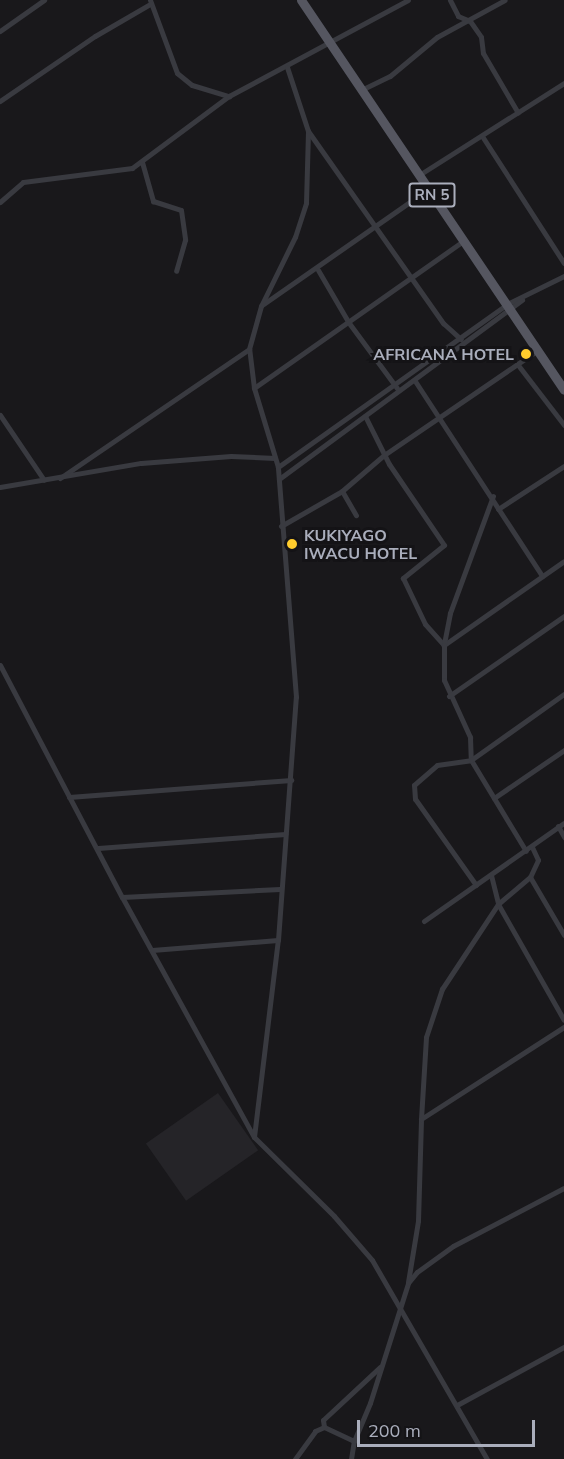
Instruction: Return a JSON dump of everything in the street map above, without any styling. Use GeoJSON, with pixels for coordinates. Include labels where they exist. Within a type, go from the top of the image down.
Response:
{"type":"FeatureCollection","features":[{"type":"Feature","properties":{"kind":"main road","name":"RN 5"},"geometry":{"type":"LineString","coordinates":[[301,0],[564,390]]}},
{"type":"Feature","properties":{"kind":"street"},"geometry":{"type":"LineString","coordinates":[[0,32],[44,0]]}},
{"type":"Feature","properties":{"kind":"street"},"geometry":{"type":"LineString","coordinates":[[0,202],[23,182],[120,171],[142,162],[229,96],[287,67],[408,0]]}},
{"type":"Feature","properties":{"kind":"street"},"geometry":{"type":"LineString","coordinates":[[450,0],[461,19],[470,21],[483,39],[483,53],[518,113]]}},
{"type":"Feature","properties":{"kind":"street"},"geometry":{"type":"LineString","coordinates":[[361,90],[390,76],[437,37],[505,0]]}},
{"type":"Feature","properties":{"kind":"street"},"geometry":{"type":"LineString","coordinates":[[0,101],[95,36],[150,2],[177,73],[192,85],[229,96]]}},
{"type":"Feature","properties":{"kind":"street"},"geometry":{"type":"LineString","coordinates":[[287,67],[308,131],[377,225],[443,323],[465,344]]}},
{"type":"Feature","properties":{"kind":"street"},"geometry":{"type":"LineString","coordinates":[[419,175],[564,83]]}},
{"type":"Feature","properties":{"kind":"street"},"geometry":{"type":"LineString","coordinates":[[254,1137],[278,940],[296,697],[278,467],[254,388],[249,349],[261,306],[295,237],[306,203],[308,131]]}},
{"type":"Feature","properties":{"kind":"street"},"geometry":{"type":"LineString","coordinates":[[482,136],[564,263]]}},
{"type":"Feature","properties":{"kind":"street"},"geometry":{"type":"LineString","coordinates":[[142,162],[153,201],[181,210],[185,240],[176,271]]}},
{"type":"Feature","properties":{"kind":"street"},"geometry":{"type":"LineString","coordinates":[[261,306],[318,270],[428,189]]}},
{"type":"Feature","properties":{"kind":"street"},"geometry":{"type":"LineString","coordinates":[[254,388],[349,323],[411,274],[463,241]]}},
{"type":"Feature","properties":{"kind":"street"},"geometry":{"type":"LineString","coordinates":[[318,270],[349,323],[400,390]]}},
{"type":"Feature","properties":{"kind":"street"},"geometry":{"type":"LineString","coordinates":[[278,467],[460,338],[564,276]]}},
{"type":"Feature","properties":{"kind":"street"},"geometry":{"type":"LineString","coordinates":[[279,479],[465,344],[509,307]]}},
{"type":"Feature","properties":{"kind":"street"},"geometry":{"type":"LineString","coordinates":[[59,478],[249,349]]}},
{"type":"Feature","properties":{"kind":"street"},"geometry":{"type":"LineString","coordinates":[[281,526],[342,491],[384,454],[440,414],[538,350]]}},
{"type":"Feature","properties":{"kind":"street"},"geometry":{"type":"LineString","coordinates":[[518,365],[564,425]]}},
{"type":"Feature","properties":{"kind":"street"},"geometry":{"type":"LineString","coordinates":[[414,381],[440,414],[542,576]]}},
{"type":"Feature","properties":{"kind":"street"},"geometry":{"type":"LineString","coordinates":[[0,415],[44,480]]}},
{"type":"Feature","properties":{"kind":"street"},"geometry":{"type":"LineString","coordinates":[[365,416],[384,454],[444,545],[403,578],[425,624],[444,645]]}},
{"type":"Feature","properties":{"kind":"street"},"geometry":{"type":"LineString","coordinates":[[0,487],[190,458],[275,458]]}},
{"type":"Feature","properties":{"kind":"street"},"geometry":{"type":"LineString","coordinates":[[498,509],[564,466]]}},
{"type":"Feature","properties":{"kind":"street"},"geometry":{"type":"LineString","coordinates":[[342,491],[356,515]]}},
{"type":"Feature","properties":{"kind":"street"},"geometry":{"type":"LineString","coordinates":[[351,1459],[354,1441],[402,1307],[408,1283],[418,1221],[426,1037],[442,989],[498,904],[530,877],[538,860],[494,798],[471,760],[470,737],[449,696],[444,645],[450,613],[493,496]]}},
{"type":"Feature","properties":{"kind":"street"},"geometry":{"type":"LineString","coordinates":[[444,645],[564,561]]}},
{"type":"Feature","properties":{"kind":"street"},"geometry":{"type":"LineString","coordinates":[[449,696],[564,616]]}},
{"type":"Feature","properties":{"kind":"street"},"geometry":{"type":"LineString","coordinates":[[0,664],[122,897],[254,1137],[334,1216],[372,1260],[402,1307],[487,1459]]}},
{"type":"Feature","properties":{"kind":"street"},"geometry":{"type":"LineString","coordinates":[[476,885],[412,793],[423,774],[437,765],[471,760],[564,694]]}},
{"type":"Feature","properties":{"kind":"street"},"geometry":{"type":"LineString","coordinates":[[494,798],[564,750]]}},
{"type":"Feature","properties":{"kind":"street"},"geometry":{"type":"LineString","coordinates":[[69,797],[291,780]]}},
{"type":"Feature","properties":{"kind":"street"},"geometry":{"type":"LineString","coordinates":[[424,921],[561,825],[564,837]]}},
{"type":"Feature","properties":{"kind":"street"},"geometry":{"type":"LineString","coordinates":[[98,848],[285,834]]}},
{"type":"Feature","properties":{"kind":"street"},"geometry":{"type":"LineString","coordinates":[[491,875],[498,904],[564,1020]]}},
{"type":"Feature","properties":{"kind":"street"},"geometry":{"type":"LineString","coordinates":[[530,877],[564,935]]}},
{"type":"Feature","properties":{"kind":"street"},"geometry":{"type":"LineString","coordinates":[[122,897],[280,889]]}},
{"type":"Feature","properties":{"kind":"street"},"geometry":{"type":"LineString","coordinates":[[152,950],[278,940]]}},
{"type":"Feature","properties":{"kind":"street"},"geometry":{"type":"LineString","coordinates":[[421,1119],[564,1027]]}},
{"type":"Feature","properties":{"kind":"street"},"geometry":{"type":"LineString","coordinates":[[408,1283],[438,1255],[564,1188]]}},
{"type":"Feature","properties":{"kind":"street"},"geometry":{"type":"LineString","coordinates":[[457,1405],[563,1351]]}},
{"type":"Feature","properties":{"kind":"street"},"geometry":{"type":"LineString","coordinates":[[324,1427],[324,1416],[381,1366]]}},
{"type":"Feature","properties":{"kind":"street"},"geometry":{"type":"LineString","coordinates":[[295,1459],[315,1431],[324,1427],[354,1441]]}},
{"type":"Feature","properties":{"kind":"shaded area"},"geometry":{"type":"Polygon","coordinates":[[[218,1093],[258,1150],[186,1201],[146,1143],[218,1093]]]}},
{"type":"Feature","properties":{"kind":"place","name":"AFRICANA HOTEL"},"geometry":{"type":"Point","coordinates":[526,354]}},
{"type":"Feature","properties":{"kind":"place","name":"KUKIYAGO IWACU HOTEL"},"geometry":{"type":"Point","coordinates":[292,544]}}]}
